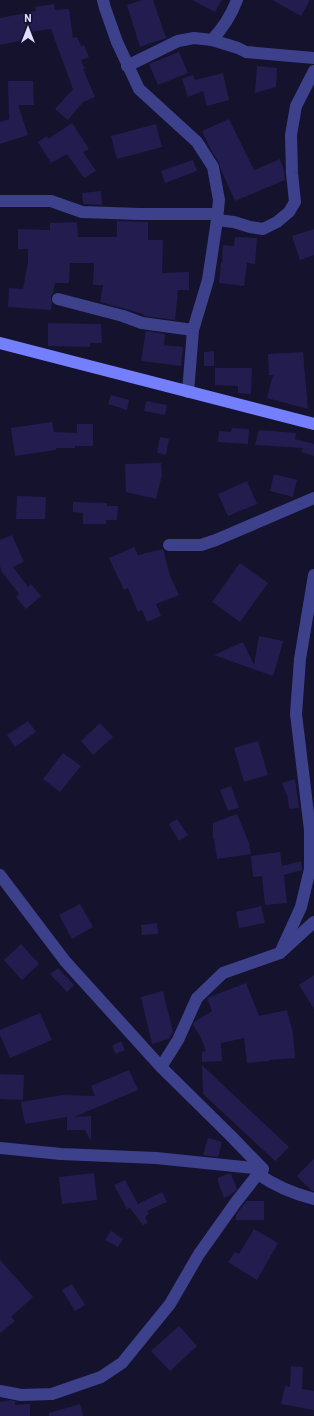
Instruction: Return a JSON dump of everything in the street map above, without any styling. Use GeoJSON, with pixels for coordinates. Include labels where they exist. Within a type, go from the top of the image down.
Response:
{"type":"FeatureCollection","features":[{"type":"Feature","properties":{"kind":"main road"},"geometry":{"type":"LineString","coordinates":[[0,343],[314,424]]}},
{"type":"Feature","properties":{"kind":"street"},"geometry":{"type":"LineString","coordinates":[[103,0],[114,36],[139,89],[197,142],[213,167],[219,200],[208,280],[193,330],[188,392]]}},
{"type":"Feature","properties":{"kind":"street"},"geometry":{"type":"LineString","coordinates":[[212,40],[222,28],[232,12],[237,0]]}},
{"type":"Feature","properties":{"kind":"street"},"geometry":{"type":"LineString","coordinates":[[127,66],[178,41],[194,38],[212,40],[246,52],[314,58]]}},
{"type":"Feature","properties":{"kind":"street"},"geometry":{"type":"LineString","coordinates":[[0,201],[51,201],[82,212],[217,217],[250,227],[263,229],[277,222],[289,212],[294,202],[291,135],[296,106],[314,71]]}},
{"type":"Feature","properties":{"kind":"street"},"geometry":{"type":"LineString","coordinates":[[58,299],[123,316],[142,323],[193,330]]}},
{"type":"Feature","properties":{"kind":"street"},"geometry":{"type":"LineString","coordinates":[[169,545],[201,545],[314,498]]}},
{"type":"Feature","properties":{"kind":"street"},"geometry":{"type":"LineString","coordinates":[[280,953],[301,907],[310,869],[310,830],[296,714],[300,659],[314,575]]}},
{"type":"Feature","properties":{"kind":"street"},"geometry":{"type":"LineString","coordinates":[[0,875],[65,961],[162,1067],[232,1137],[266,1180],[298,1195],[314,1199]]}},
{"type":"Feature","properties":{"kind":"street"},"geometry":{"type":"LineString","coordinates":[[162,1067],[178,1040],[197,998],[223,973],[280,953],[314,922]]}},
{"type":"Feature","properties":{"kind":"street"},"geometry":{"type":"LineString","coordinates":[[0,1148],[61,1154],[156,1158],[261,1172]]}},
{"type":"Feature","properties":{"kind":"street"},"geometry":{"type":"LineString","coordinates":[[0,1391],[21,1395],[52,1394],[100,1377],[122,1363],[170,1304],[199,1254],[236,1202],[261,1172]]}},
{"type":"Feature","properties":{"kind":"building"},"geometry":{"type":"Polygon","coordinates":[[[142,0],[153,0],[166,38],[140,47],[127,5],[142,0]]]}},
{"type":"Feature","properties":{"kind":"building"},"geometry":{"type":"Polygon","coordinates":[[[192,0],[222,0],[215,12],[192,0]]]}},
{"type":"Feature","properties":{"kind":"building"},"geometry":{"type":"Polygon","coordinates":[[[272,0],[310,0],[301,16],[272,0]]]}},
{"type":"Feature","properties":{"kind":"building"},"geometry":{"type":"Polygon","coordinates":[[[54,4],[55,10],[69,9],[73,38],[77,37],[81,46],[84,45],[89,57],[81,60],[85,69],[83,69],[95,97],[83,102],[68,120],[55,109],[73,89],[51,29],[30,32],[32,38],[0,45],[0,18],[36,11],[35,7],[54,4]]]}},
{"type":"Feature","properties":{"kind":"building"},"geometry":{"type":"Polygon","coordinates":[[[179,52],[188,73],[158,85],[149,64],[179,52]]]}},
{"type":"Feature","properties":{"kind":"building"},"geometry":{"type":"Polygon","coordinates":[[[257,66],[277,68],[276,87],[255,93],[257,66]]]}},
{"type":"Feature","properties":{"kind":"building"},"geometry":{"type":"Polygon","coordinates":[[[223,73],[229,100],[207,106],[203,91],[188,97],[182,79],[193,75],[195,80],[223,73]]]}},
{"type":"Feature","properties":{"kind":"building"},"geometry":{"type":"Polygon","coordinates":[[[8,81],[33,81],[34,105],[18,105],[28,135],[0,144],[0,122],[9,119],[8,81]]]}},
{"type":"Feature","properties":{"kind":"building"},"geometry":{"type":"Polygon","coordinates":[[[229,119],[254,170],[280,159],[284,170],[285,180],[235,201],[219,163],[202,131],[229,119]]]}},
{"type":"Feature","properties":{"kind":"building"},"geometry":{"type":"Polygon","coordinates":[[[72,123],[89,149],[83,152],[96,171],[84,178],[67,154],[51,163],[38,142],[47,136],[48,139],[72,123]]]}},
{"type":"Feature","properties":{"kind":"building"},"geometry":{"type":"Polygon","coordinates":[[[156,124],[162,147],[117,159],[111,136],[156,124]]]}},
{"type":"Feature","properties":{"kind":"building"},"geometry":{"type":"Polygon","coordinates":[[[193,160],[197,171],[165,183],[161,171],[193,160]]]}},
{"type":"Feature","properties":{"kind":"building"},"geometry":{"type":"Polygon","coordinates":[[[101,191],[102,205],[83,204],[82,193],[101,191]]]}},
{"type":"Feature","properties":{"kind":"building"},"geometry":{"type":"Polygon","coordinates":[[[117,221],[148,222],[148,240],[163,240],[162,273],[189,272],[189,290],[178,290],[175,320],[144,316],[143,314],[100,302],[103,285],[93,285],[94,263],[70,263],[69,283],[55,283],[51,297],[51,310],[8,307],[9,288],[23,289],[28,262],[28,249],[18,249],[18,229],[50,230],[50,223],[77,222],[78,237],[117,237],[117,221]]]}},
{"type":"Feature","properties":{"kind":"building"},"geometry":{"type":"Polygon","coordinates":[[[314,229],[314,255],[300,260],[292,236],[314,229]]]}},
{"type":"Feature","properties":{"kind":"building"},"geometry":{"type":"Polygon","coordinates":[[[235,237],[257,238],[255,264],[247,263],[244,286],[219,283],[223,245],[234,246],[235,237]]]}},
{"type":"Feature","properties":{"kind":"building"},"geometry":{"type":"Polygon","coordinates":[[[48,323],[101,324],[102,343],[90,343],[90,347],[48,346],[48,323]]]}},
{"type":"Feature","properties":{"kind":"building"},"geometry":{"type":"Polygon","coordinates":[[[146,331],[165,334],[164,345],[183,347],[181,366],[141,361],[146,331]]]}},
{"type":"Feature","properties":{"kind":"building"},"geometry":{"type":"Polygon","coordinates":[[[214,351],[214,366],[204,366],[204,352],[214,351]]]}},
{"type":"Feature","properties":{"kind":"building"},"geometry":{"type":"Polygon","coordinates":[[[303,352],[308,409],[267,398],[273,375],[269,375],[268,354],[303,352]]]}},
{"type":"Feature","properties":{"kind":"building"},"geometry":{"type":"Polygon","coordinates":[[[215,368],[252,368],[251,394],[238,393],[238,386],[215,385],[215,368]]]}},
{"type":"Feature","properties":{"kind":"building"},"geometry":{"type":"Polygon","coordinates":[[[111,395],[129,400],[127,410],[108,404],[111,395]]]}},
{"type":"Feature","properties":{"kind":"building"},"geometry":{"type":"Polygon","coordinates":[[[146,401],[167,405],[165,415],[144,411],[146,401]]]}},
{"type":"Feature","properties":{"kind":"building"},"geometry":{"type":"Polygon","coordinates":[[[52,422],[54,432],[77,433],[77,424],[93,424],[93,446],[56,448],[56,450],[15,456],[11,428],[52,422]]]}},
{"type":"Feature","properties":{"kind":"building"},"geometry":{"type":"Polygon","coordinates":[[[232,428],[249,429],[248,444],[218,442],[219,431],[231,432],[232,428]]]}},
{"type":"Feature","properties":{"kind":"building"},"geometry":{"type":"Polygon","coordinates":[[[259,430],[296,433],[295,439],[314,444],[314,456],[301,452],[303,448],[255,445],[259,430]]]}},
{"type":"Feature","properties":{"kind":"building"},"geometry":{"type":"Polygon","coordinates":[[[160,437],[169,439],[166,455],[157,453],[160,437]]]}},
{"type":"Feature","properties":{"kind":"building"},"geometry":{"type":"Polygon","coordinates":[[[161,463],[162,475],[156,499],[126,492],[125,464],[161,463]]]}},
{"type":"Feature","properties":{"kind":"building"},"geometry":{"type":"Polygon","coordinates":[[[274,474],[297,480],[293,497],[270,491],[274,474]]]}},
{"type":"Feature","properties":{"kind":"building"},"geometry":{"type":"Polygon","coordinates":[[[247,481],[257,504],[228,516],[218,494],[247,481]]]}},
{"type":"Feature","properties":{"kind":"building"},"geometry":{"type":"Polygon","coordinates":[[[17,496],[46,497],[45,519],[16,519],[17,496]]]}},
{"type":"Feature","properties":{"kind":"building"},"geometry":{"type":"Polygon","coordinates":[[[73,502],[107,503],[107,506],[118,506],[117,520],[106,520],[106,524],[83,524],[83,513],[73,512],[73,502]]]}},
{"type":"Feature","properties":{"kind":"building"},"geometry":{"type":"Polygon","coordinates":[[[12,535],[24,562],[13,567],[28,587],[31,584],[41,596],[26,609],[16,597],[19,594],[2,572],[0,566],[0,540],[12,535]]]}},
{"type":"Feature","properties":{"kind":"building"},"geometry":{"type":"Polygon","coordinates":[[[134,547],[138,555],[163,549],[170,576],[179,595],[156,604],[161,616],[147,622],[142,610],[138,612],[128,588],[124,590],[109,558],[134,547]]]}},
{"type":"Feature","properties":{"kind":"building"},"geometry":{"type":"Polygon","coordinates":[[[240,563],[268,583],[240,622],[212,602],[240,563]]]}},
{"type":"Feature","properties":{"kind":"building"},"geometry":{"type":"Polygon","coordinates":[[[259,636],[283,641],[273,676],[214,655],[243,642],[254,665],[259,636]]]}},
{"type":"Feature","properties":{"kind":"building"},"geometry":{"type":"Polygon","coordinates":[[[28,721],[36,732],[15,747],[7,735],[28,721]]]}},
{"type":"Feature","properties":{"kind":"building"},"geometry":{"type":"Polygon","coordinates":[[[100,723],[113,737],[93,755],[81,741],[100,723]]]}},
{"type":"Feature","properties":{"kind":"building"},"geometry":{"type":"Polygon","coordinates":[[[258,741],[268,775],[244,782],[234,748],[258,741]]]}},
{"type":"Feature","properties":{"kind":"building"},"geometry":{"type":"Polygon","coordinates":[[[63,753],[81,766],[60,792],[43,779],[63,753]]]}},
{"type":"Feature","properties":{"kind":"building"},"geometry":{"type":"Polygon","coordinates":[[[295,779],[299,808],[289,809],[288,798],[282,783],[295,779]]]}},
{"type":"Feature","properties":{"kind":"building"},"geometry":{"type":"Polygon","coordinates":[[[231,786],[239,808],[228,811],[220,790],[231,786]]]}},
{"type":"Feature","properties":{"kind":"building"},"geometry":{"type":"Polygon","coordinates":[[[237,814],[249,843],[251,854],[217,859],[213,839],[213,823],[237,814]]]}},
{"type":"Feature","properties":{"kind":"building"},"geometry":{"type":"Polygon","coordinates":[[[177,819],[188,835],[179,841],[169,824],[177,819]]]}},
{"type":"Feature","properties":{"kind":"building"},"geometry":{"type":"Polygon","coordinates":[[[280,852],[282,866],[301,861],[302,870],[284,875],[287,903],[265,905],[262,876],[253,877],[251,856],[280,852]]]}},
{"type":"Feature","properties":{"kind":"building"},"geometry":{"type":"Polygon","coordinates":[[[80,904],[93,927],[72,939],[59,915],[80,904]]]}},
{"type":"Feature","properties":{"kind":"building"},"geometry":{"type":"Polygon","coordinates":[[[261,906],[265,923],[239,928],[236,912],[261,906]]]}},
{"type":"Feature","properties":{"kind":"building"},"geometry":{"type":"Polygon","coordinates":[[[157,923],[158,934],[142,935],[141,925],[157,923]]]}},
{"type":"Feature","properties":{"kind":"building"},"geometry":{"type":"Polygon","coordinates":[[[21,944],[39,964],[22,980],[4,960],[21,944]]]}},
{"type":"Feature","properties":{"kind":"building"},"geometry":{"type":"Polygon","coordinates":[[[58,968],[74,985],[67,992],[50,974],[58,968]]]}},
{"type":"Feature","properties":{"kind":"building"},"geometry":{"type":"Polygon","coordinates":[[[314,975],[314,1009],[299,985],[314,975]]]}},
{"type":"Feature","properties":{"kind":"building"},"geometry":{"type":"Polygon","coordinates":[[[246,983],[259,1016],[287,1010],[293,1033],[295,1058],[247,1063],[244,1038],[221,1043],[222,1061],[202,1062],[202,1052],[206,1051],[201,1038],[193,1025],[194,1022],[212,1011],[207,998],[246,983]]]}},
{"type":"Feature","properties":{"kind":"building"},"geometry":{"type":"Polygon","coordinates":[[[163,991],[173,1032],[169,1039],[152,1044],[141,997],[163,991]]]}},
{"type":"Feature","properties":{"kind":"building"},"geometry":{"type":"Polygon","coordinates":[[[40,1013],[52,1040],[10,1058],[0,1035],[0,1030],[40,1013]]]}},
{"type":"Feature","properties":{"kind":"building"},"geometry":{"type":"Polygon","coordinates":[[[121,1041],[125,1050],[116,1054],[112,1046],[121,1041]]]}},
{"type":"Feature","properties":{"kind":"building"},"geometry":{"type":"Polygon","coordinates":[[[202,1065],[289,1147],[275,1161],[203,1094],[202,1065]]]}},
{"type":"Feature","properties":{"kind":"building"},"geometry":{"type":"Polygon","coordinates":[[[129,1070],[138,1090],[74,1117],[91,1116],[91,1141],[85,1130],[67,1130],[67,1117],[25,1124],[21,1102],[62,1095],[95,1096],[91,1086],[129,1070]]]}},
{"type":"Feature","properties":{"kind":"building"},"geometry":{"type":"Polygon","coordinates":[[[0,1074],[24,1075],[23,1100],[0,1099],[0,1074]]]}},
{"type":"Feature","properties":{"kind":"building"},"geometry":{"type":"Polygon","coordinates":[[[208,1138],[222,1142],[218,1157],[203,1155],[208,1138]]]}},
{"type":"Feature","properties":{"kind":"building"},"geometry":{"type":"Polygon","coordinates":[[[314,1159],[314,1191],[312,1191],[297,1176],[314,1159]]]}},
{"type":"Feature","properties":{"kind":"building"},"geometry":{"type":"Polygon","coordinates":[[[94,1173],[97,1200],[62,1204],[59,1177],[94,1173]]]}},
{"type":"Feature","properties":{"kind":"building"},"geometry":{"type":"Polygon","coordinates":[[[231,1174],[237,1189],[232,1194],[224,1198],[218,1178],[231,1174]]]}},
{"type":"Feature","properties":{"kind":"building"},"geometry":{"type":"Polygon","coordinates":[[[125,1180],[138,1204],[162,1192],[167,1202],[147,1211],[149,1214],[145,1217],[148,1223],[143,1225],[130,1208],[127,1209],[114,1185],[125,1180]]]}},
{"type":"Feature","properties":{"kind":"building"},"geometry":{"type":"Polygon","coordinates":[[[246,1201],[264,1201],[264,1220],[236,1220],[236,1215],[246,1201]]]}},
{"type":"Feature","properties":{"kind":"building"},"geometry":{"type":"Polygon","coordinates":[[[254,1229],[278,1243],[257,1280],[228,1262],[235,1252],[239,1254],[254,1229]]]}},
{"type":"Feature","properties":{"kind":"building"},"geometry":{"type":"Polygon","coordinates":[[[111,1231],[123,1239],[118,1247],[105,1240],[111,1231]]]}},
{"type":"Feature","properties":{"kind":"building"},"geometry":{"type":"Polygon","coordinates":[[[0,1260],[33,1297],[11,1317],[15,1321],[0,1333],[0,1260]]]}},
{"type":"Feature","properties":{"kind":"building"},"geometry":{"type":"Polygon","coordinates":[[[72,1284],[85,1305],[75,1311],[62,1290],[72,1284]]]}},
{"type":"Feature","properties":{"kind":"building"},"geometry":{"type":"Polygon","coordinates":[[[179,1326],[197,1346],[170,1371],[151,1351],[179,1326]]]}},
{"type":"Feature","properties":{"kind":"building"},"geometry":{"type":"Polygon","coordinates":[[[291,1366],[303,1367],[302,1389],[314,1391],[314,1410],[281,1404],[285,1386],[290,1387],[291,1366]]]}},
{"type":"Feature","properties":{"kind":"building"},"geometry":{"type":"Polygon","coordinates":[[[10,1400],[15,1401],[15,1405],[30,1404],[30,1416],[0,1416],[0,1402],[10,1400]]]}},
{"type":"Feature","properties":{"kind":"building"},"geometry":{"type":"Polygon","coordinates":[[[80,1404],[83,1416],[49,1416],[49,1413],[80,1404]]]}}]}
